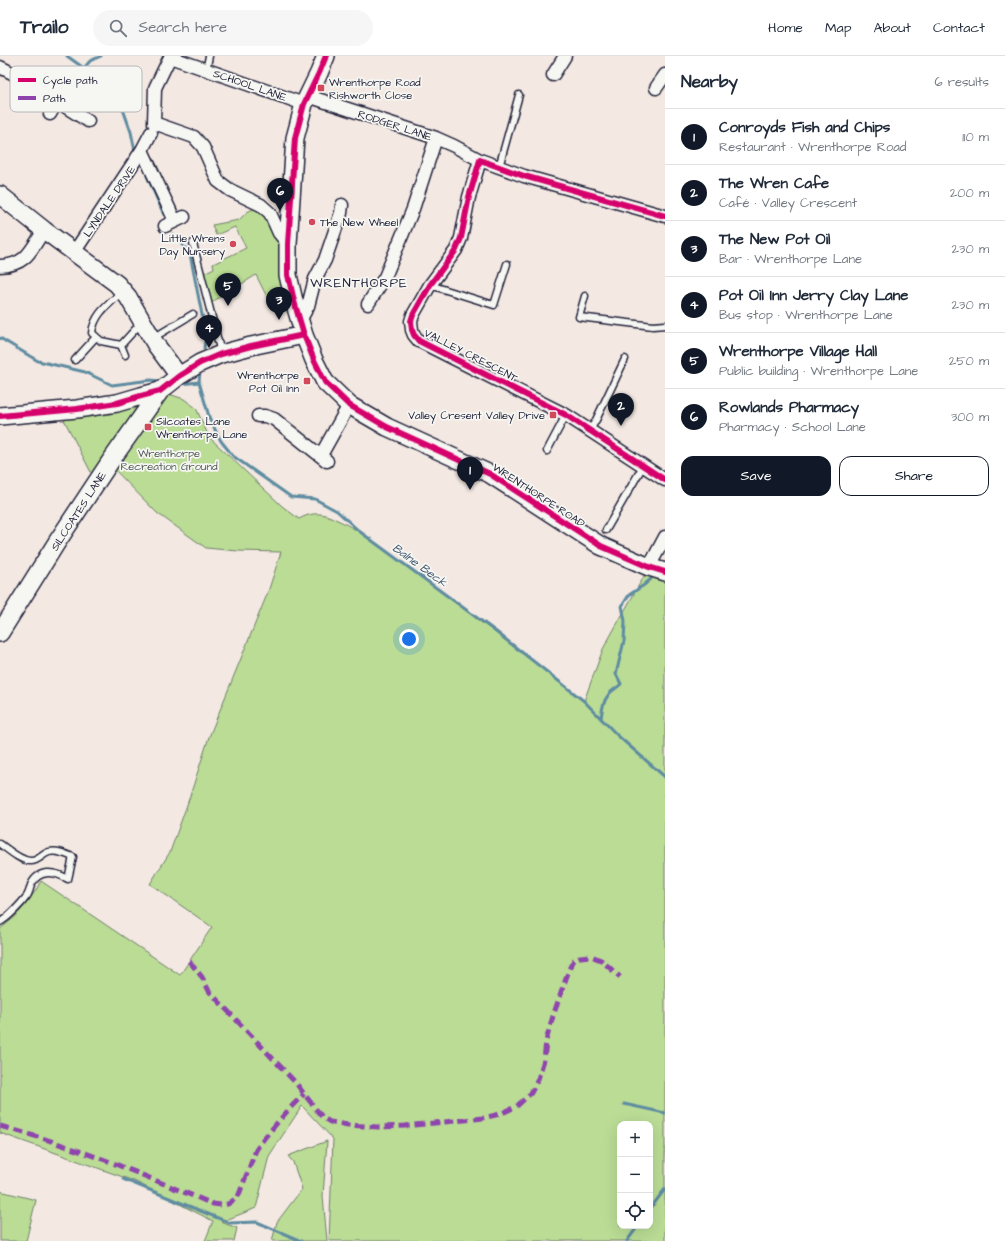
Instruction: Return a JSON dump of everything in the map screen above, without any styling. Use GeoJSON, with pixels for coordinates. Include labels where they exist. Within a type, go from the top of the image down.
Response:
{"type":"FeatureCollection","features":[{"type":"Feature","properties":{"kind":"street","name":"SCHOOL LANE"},"geometry":{"type":"LineString","coordinates":[[288,244],[279,233],[270,213],[261,205],[230,190],[218,181],[203,147],[194,137],[154,123],[155,88],[170,56],[206,71],[306,100]]}},
{"type":"Feature","properties":{"kind":"street","name":"WRENTHORPE ROAD"},"geometry":{"type":"LineString","coordinates":[[326,56],[320,73],[306,100],[295,138],[288,244],[288,275],[302,328],[314,360],[325,382],[348,405],[388,427],[490,474],[601,546],[649,567],[665,572]]}},
{"type":"Feature","properties":{"kind":"street"},"geometry":{"type":"LineString","coordinates":[[553,75],[565,56]]}},
{"type":"Feature","properties":{"kind":"street"},"geometry":{"type":"LineString","coordinates":[[0,67],[10,72]]}},
{"type":"Feature","properties":{"kind":"street","name":"RODGER LANE"},"geometry":{"type":"LineString","coordinates":[[306,100],[436,138],[480,160]]}},
{"type":"Feature","properties":{"kind":"street"},"geometry":{"type":"LineString","coordinates":[[73,112],[88,121]]}},
{"type":"Feature","properties":{"kind":"street","name":"LYNDALE DRIVE"},"geometry":{"type":"LineString","coordinates":[[75,251],[142,150],[151,133]]}},
{"type":"Feature","properties":{"kind":"street"},"geometry":{"type":"LineString","coordinates":[[368,304],[384,277],[414,209],[436,138]]}},
{"type":"Feature","properties":{"kind":"street","name":"LYNDALE DRIVE"},"geometry":{"type":"LineString","coordinates":[[142,150],[175,221]]}},
{"type":"Feature","properties":{"kind":"street"},"geometry":{"type":"LineString","coordinates":[[480,160],[524,176],[665,216]]}},
{"type":"Feature","properties":{"kind":"street","name":"VALLEY CRESCENT"},"geometry":{"type":"LineString","coordinates":[[480,160],[469,197],[461,238],[456,250],[430,285],[417,306],[411,321],[414,335],[419,341],[566,414],[665,480]]}},
{"type":"Feature","properties":{"kind":"street"},"geometry":{"type":"LineString","coordinates":[[0,195],[44,230],[75,251],[117,284],[128,297],[152,339],[179,376]]}},
{"type":"Feature","properties":{"kind":"street"},"geometry":{"type":"LineString","coordinates":[[0,416],[77,409],[123,401],[160,390],[200,363],[221,354],[251,346],[302,328],[315,279],[325,260],[341,213],[342,205]]}},
{"type":"Feature","properties":{"kind":"street"},"geometry":{"type":"LineString","coordinates":[[0,266],[13,264],[26,258],[44,230]]}},
{"type":"Feature","properties":{"kind":"street","name":"SILCOATES LANE"},"geometry":{"type":"LineString","coordinates":[[0,633],[66,528],[160,390]]}},
{"type":"Feature","properties":{"kind":"street"},"geometry":{"type":"LineString","coordinates":[[258,416],[277,416],[324,458],[348,405]]}},
{"type":"Feature","properties":{"kind":"street"},"geometry":{"type":"LineString","coordinates":[[649,567],[665,537]]}},
{"type":"Feature","properties":{"kind":"lane"},"geometry":{"type":"LineString","coordinates":[[206,71],[209,56]]}},
{"type":"Feature","properties":{"kind":"lane"},"geometry":{"type":"LineString","coordinates":[[499,167],[519,95]]}},
{"type":"Feature","properties":{"kind":"lane"},"geometry":{"type":"LineString","coordinates":[[192,243],[221,354]]}},
{"type":"Feature","properties":{"kind":"lane"},"geometry":{"type":"LineString","coordinates":[[430,285],[494,305],[507,264]]}},
{"type":"Feature","properties":{"kind":"lane"},"geometry":{"type":"LineString","coordinates":[[121,345],[101,342],[92,333],[96,317],[123,291]]}},
{"type":"Feature","properties":{"kind":"lane"},"geometry":{"type":"LineString","coordinates":[[585,296],[579,317],[653,326],[665,325]]}},
{"type":"Feature","properties":{"kind":"lane"},"geometry":{"type":"LineString","coordinates":[[152,339],[193,314]]}},
{"type":"Feature","properties":{"kind":"lane"},"geometry":{"type":"LineString","coordinates":[[121,345],[142,323]]}},
{"type":"Feature","properties":{"kind":"lane"},"geometry":{"type":"LineString","coordinates":[[75,360],[96,337]]}},
{"type":"Feature","properties":{"kind":"lane"},"geometry":{"type":"LineString","coordinates":[[121,345],[125,355]]}},
{"type":"Feature","properties":{"kind":"lane"},"geometry":{"type":"LineString","coordinates":[[590,430],[625,359]]}},
{"type":"Feature","properties":{"kind":"lane"},"geometry":{"type":"LineString","coordinates":[[547,451],[566,414]]}},
{"type":"Feature","properties":{"kind":"lane"},"geometry":{"type":"LineString","coordinates":[[606,530],[644,466]]}},
{"type":"Feature","properties":{"kind":"lane"},"geometry":{"type":"LineString","coordinates":[[0,844],[21,858],[30,861],[36,860],[48,852],[58,852],[73,857],[68,879],[55,873],[48,872],[36,877],[26,897],[6,918],[0,922]]}},
{"type":"Feature","properties":{"kind":"green space"},"geometry":{"type":"Polygon","coordinates":[[[253,209],[260,210],[279,233],[292,292],[269,301],[256,275],[237,287],[230,289],[209,305],[204,273],[214,268],[213,264],[246,248],[235,227],[216,235],[212,225],[239,220],[247,212],[253,209]]]}},
{"type":"Feature","properties":{"kind":"green space","name":"Wrenthorpe Recreation Ground"},"geometry":{"type":"Polygon","coordinates":[[[160,391],[184,399],[196,408],[209,437],[282,506],[299,519],[307,515],[322,514],[355,529],[483,623],[584,701],[603,649],[649,567],[665,572],[665,1241],[329,1241],[333,1139],[302,1106],[269,1156],[256,1208],[221,1222],[237,1228],[234,1241],[205,1241],[213,1221],[134,1181],[0,1133],[0,929],[13,919],[24,907],[41,881],[180,975],[212,927],[150,884],[170,852],[209,737],[268,592],[281,552],[238,551],[206,548],[157,513],[109,464],[96,482],[59,410],[160,391]]]}},
{"type":"Feature","properties":{"kind":"green space"},"geometry":{"type":"Polygon","coordinates":[[[327,1141],[323,1196],[327,1241],[272,1241],[277,1222],[302,1189],[293,1162],[288,1156],[327,1141]]]}},
{"type":"Feature","properties":{"kind":"green space"},"geometry":{"type":"Polygon","coordinates":[[[0,1191],[36,1200],[26,1241],[0,1241],[0,1191]]]}},
{"type":"Feature","properties":{"kind":"waterway"},"geometry":{"type":"LineString","coordinates":[[67,56],[81,66]]}},
{"type":"Feature","properties":{"kind":"waterway"},"geometry":{"type":"LineString","coordinates":[[86,66],[90,61],[101,56]]}},
{"type":"Feature","properties":{"kind":"waterway"},"geometry":{"type":"LineString","coordinates":[[124,112],[131,132],[135,151]]}},
{"type":"Feature","properties":{"kind":"waterway"},"geometry":{"type":"LineString","coordinates":[[147,176],[164,215]]}},
{"type":"Feature","properties":{"kind":"waterway"},"geometry":{"type":"LineString","coordinates":[[173,234],[190,254],[206,335],[204,348]]}},
{"type":"Feature","properties":{"kind":"waterway","name":"Balne Beck"},"geometry":{"type":"LineString","coordinates":[[0,338],[38,361],[85,372],[112,385],[151,380],[159,381]]}},
{"type":"Feature","properties":{"kind":"waterway","name":"Balne Beck"},"geometry":{"type":"LineString","coordinates":[[200,371],[199,382],[210,420],[221,441],[233,456],[291,497],[315,499],[337,511],[359,531],[495,631],[584,701],[618,736],[665,777]]}},
{"type":"Feature","properties":{"kind":"waterway","name":"Balne Beck"},"geometry":{"type":"LineString","coordinates":[[181,384],[199,382]]}},
{"type":"Feature","properties":{"kind":"waterway"},"geometry":{"type":"LineString","coordinates":[[601,719],[605,700],[612,691],[621,684],[616,674],[624,641],[625,621],[622,606],[629,595],[651,579]]}},
{"type":"Feature","properties":{"kind":"waterway"},"geometry":{"type":"LineString","coordinates":[[624,1104],[665,1113]]}},
{"type":"Feature","properties":{"kind":"waterway"},"geometry":{"type":"LineString","coordinates":[[123,1179],[230,1223],[257,1222],[301,1241]]}},
{"type":"Feature","properties":{"kind":"waterway"},"geometry":{"type":"LineString","coordinates":[[653,1205],[665,1189]]}},
{"type":"Feature","properties":{"kind":"waterway"},"geometry":{"type":"LineString","coordinates":[[627,1241],[636,1229]]}},
{"type":"Feature","properties":{"kind":"marked path"},"geometry":{"type":"LineString","coordinates":[[189,961],[202,977],[209,991],[295,1082],[322,1117],[330,1122],[378,1127],[405,1126],[483,1118],[500,1114],[517,1106],[531,1093],[538,1079],[544,1060],[546,1041],[553,1016],[570,967],[574,960],[580,957],[591,956],[601,960],[620,977]]}},
{"type":"Feature","properties":{"kind":"marked path"},"geometry":{"type":"LineString","coordinates":[[0,1126],[45,1139],[108,1161],[213,1204],[221,1205],[228,1204],[238,1197],[256,1150],[265,1137],[304,1094]]}},
{"type":"Feature","properties":{"kind":"cycle path"},"geometry":{"type":"LineString","coordinates":[[326,56],[304,104],[295,138],[288,244],[288,275],[294,301],[304,335],[325,382],[349,405],[387,427],[490,474],[601,546],[649,567],[665,572]]}},
{"type":"Feature","properties":{"kind":"cycle path"},"geometry":{"type":"LineString","coordinates":[[665,216],[524,176],[480,160],[469,197],[461,238],[456,250],[430,285],[411,321],[412,330],[419,341],[566,415],[665,480]]}},
{"type":"Feature","properties":{"kind":"cycle path"},"geometry":{"type":"LineString","coordinates":[[0,416],[77,409],[117,403],[160,391],[179,376],[200,363],[221,354],[304,335]]}},
{"type":"Feature","properties":{"kind":"place","name":"Wrenthorpe Road Rishworth Close"},"geometry":{"type":"Point","coordinates":[321,88]}},
{"type":"Feature","properties":{"kind":"place","name":"Rowlands Pharmacy"},"geometry":{"type":"Point","coordinates":[280,211]}},
{"type":"Feature","properties":{"kind":"place","name":"The New Wheel"},"geometry":{"type":"Point","coordinates":[312,222]}},
{"type":"Feature","properties":{"kind":"place","name":"Little Wrens Day Nursery"},"geometry":{"type":"Point","coordinates":[233,244]}},
{"type":"Feature","properties":{"kind":"place","name":"Wrenthorpe Village Hall"},"geometry":{"type":"Point","coordinates":[228,306]}},
{"type":"Feature","properties":{"kind":"place","name":"The New Pot Oil"},"geometry":{"type":"Point","coordinates":[279,320]}},
{"type":"Feature","properties":{"kind":"place","name":"Pot Oil Inn Jerry Clay Lane"},"geometry":{"type":"Point","coordinates":[209,348]}},
{"type":"Feature","properties":{"kind":"place","name":"Wrenthorpe Pot Oil Inn"},"geometry":{"type":"Point","coordinates":[307,381]}},
{"type":"Feature","properties":{"kind":"place","name":"Valley Cresent Valley Drive"},"geometry":{"type":"Point","coordinates":[553,415]}},
{"type":"Feature","properties":{"kind":"place","name":"The Wren Cafe"},"geometry":{"type":"Point","coordinates":[621,426]}},
{"type":"Feature","properties":{"kind":"place","name":"Silcoates Lane Wrenthorpe Lane"},"geometry":{"type":"Point","coordinates":[148,427]}},
{"type":"Feature","properties":{"kind":"place","name":"Conroyds Fish and Chips"},"geometry":{"type":"Point","coordinates":[470,490]}},
{"type":"Feature","properties":{"kind":"district","name":"WRENTHORPE"},"geometry":{"type":"Point","coordinates":[359,282]}}]}
